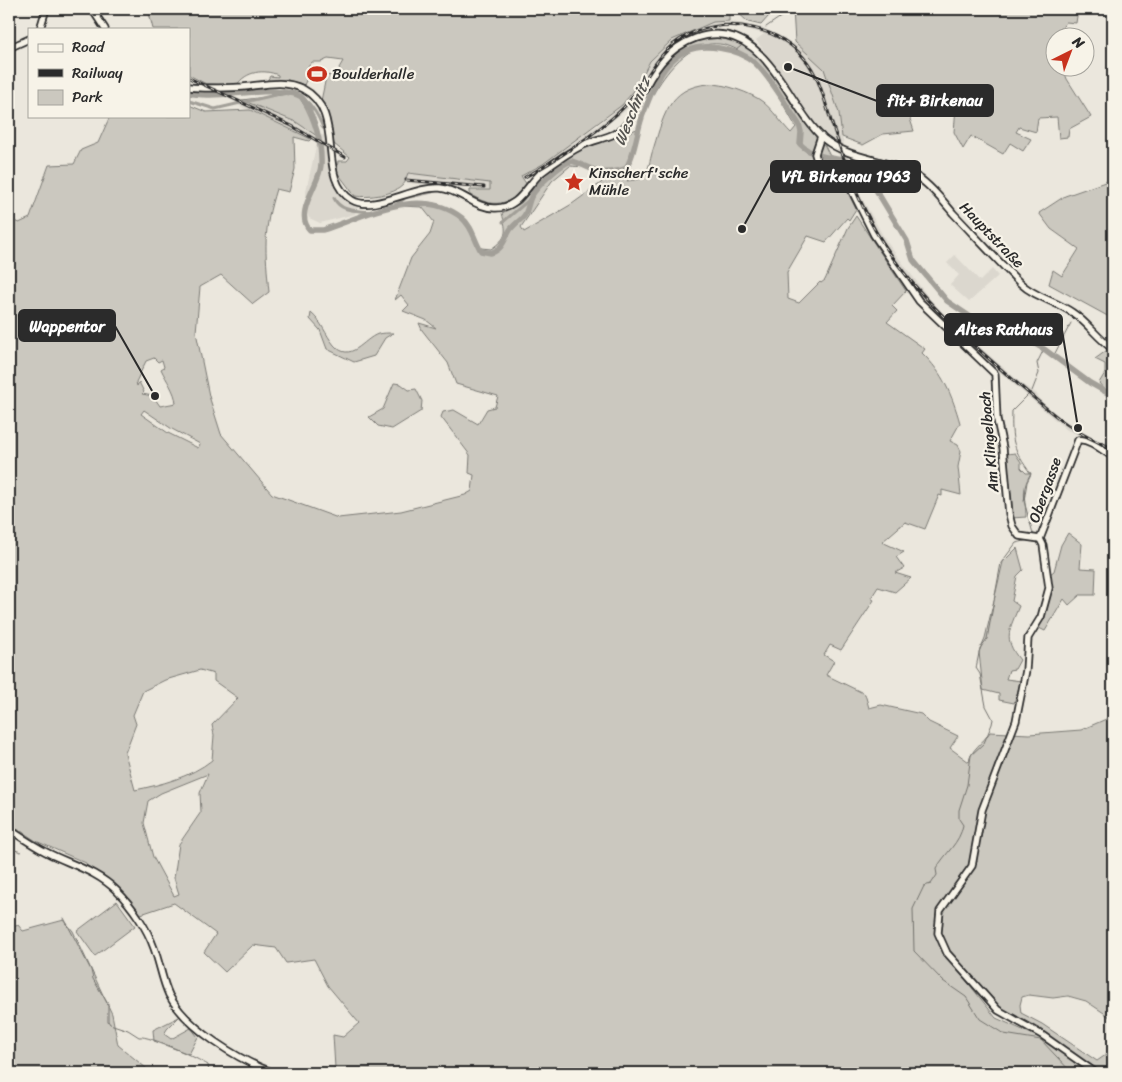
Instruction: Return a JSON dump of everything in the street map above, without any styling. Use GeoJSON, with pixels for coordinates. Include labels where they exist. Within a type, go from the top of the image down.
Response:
{"type":"FeatureCollection","features":[{"type":"Feature","properties":{"kind":"main road"},"geometry":{"type":"LineString","coordinates":[[40,28],[46,9]]}},
{"type":"Feature","properties":{"kind":"main road"},"geometry":{"type":"LineString","coordinates":[[92,9],[104,28]]}},
{"type":"Feature","properties":{"kind":"main road"},"geometry":{"type":"LineString","coordinates":[[190,87],[240,87],[280,83],[294,85],[307,91],[318,101],[325,114],[338,182],[347,197],[360,204],[378,203],[416,190],[437,188],[453,191],[484,206],[498,208],[515,203],[538,175],[574,150],[616,134],[624,127],[631,119],[650,76],[671,52],[689,41],[705,36],[725,36],[744,42],[760,54],[770,64],[820,143]]}},
{"type":"Feature","properties":{"kind":"main road"},"geometry":{"type":"LineString","coordinates":[[9,48],[28,39]]}},
{"type":"Feature","properties":{"kind":"main road","name":"Hauptstraße"},"geometry":{"type":"LineString","coordinates":[[820,143],[920,178],[1027,290],[1074,313],[1113,349]]}},
{"type":"Feature","properties":{"kind":"main road","name":"Am Klingelbach"},"geometry":{"type":"LineString","coordinates":[[820,143],[816,160],[823,171],[848,183],[874,235],[912,292],[936,320],[995,374],[997,420],[1004,455],[1008,508],[1012,526],[1022,538],[1036,537]]}},
{"type":"Feature","properties":{"kind":"main road","name":"Obergasse"},"geometry":{"type":"LineString","coordinates":[[1096,1073],[1042,1035],[1004,1016],[957,966],[940,942],[938,925],[940,911],[968,873],[976,850],[982,810],[1016,721],[1026,670],[1028,638],[1046,605],[1049,582],[1044,550],[1036,537],[1079,439],[1113,457]]}},
{"type":"Feature","properties":{"kind":"main road"},"geometry":{"type":"LineString","coordinates":[[9,829],[46,852],[89,870],[117,891],[150,937],[164,981],[177,1007],[200,1030],[228,1050],[246,1061],[274,1073]]}},
{"type":"Feature","properties":{"kind":"shaded area"},"geometry":{"type":"Polygon","coordinates":[[[729,21],[763,28],[792,44],[795,42],[819,63],[824,69],[839,113],[842,137],[848,159],[839,157],[836,142],[819,129],[756,40],[764,34],[742,28],[728,27],[710,30],[677,43],[656,63],[635,100],[624,112],[523,180],[521,176],[535,169],[581,134],[597,126],[622,105],[631,96],[650,61],[672,40],[713,22],[729,21]]]}},
{"type":"Feature","properties":{"kind":"shaded area"},"geometry":{"type":"Polygon","coordinates":[[[242,100],[296,122],[317,136],[318,134],[326,136],[334,182],[344,198],[358,207],[355,214],[320,223],[309,218],[306,191],[317,142],[233,103],[242,100]]]}},
{"type":"Feature","properties":{"kind":"shaded area"},"geometry":{"type":"Polygon","coordinates":[[[842,163],[851,164],[859,193],[886,241],[929,298],[947,318],[1023,385],[1036,393],[1042,402],[1075,430],[1094,439],[1113,443],[1113,450],[1067,430],[932,314],[877,238],[842,163]]]}},
{"type":"Feature","properties":{"kind":"shaded area"},"geometry":{"type":"Polygon","coordinates":[[[407,173],[490,183],[490,190],[405,183],[407,173]]]}},
{"type":"Feature","properties":{"kind":"shaded area"},"geometry":{"type":"Polygon","coordinates":[[[955,255],[980,281],[992,269],[998,276],[969,302],[950,285],[959,275],[947,263],[955,255]]]}},
{"type":"Feature","properties":{"kind":"green space"},"geometry":{"type":"Polygon","coordinates":[[[148,9],[729,9],[729,21],[713,22],[672,40],[650,61],[636,88],[622,105],[543,164],[521,176],[527,185],[514,197],[500,203],[486,202],[470,194],[470,190],[490,190],[490,183],[408,173],[404,184],[394,191],[367,197],[355,196],[337,172],[338,161],[347,161],[350,157],[334,144],[330,121],[321,101],[325,82],[324,76],[342,74],[339,68],[343,61],[328,59],[321,62],[312,62],[308,67],[310,72],[304,85],[288,80],[267,81],[270,76],[278,77],[278,75],[267,72],[250,74],[237,85],[206,84],[190,76],[190,28],[153,28],[148,9]]]}},
{"type":"Feature","properties":{"kind":"green space"},"geometry":{"type":"Polygon","coordinates":[[[734,9],[775,9],[761,25],[748,22],[734,9]]]}},
{"type":"Feature","properties":{"kind":"green space"},"geometry":{"type":"Polygon","coordinates":[[[793,9],[1078,9],[1076,23],[1066,22],[1062,28],[1044,28],[1044,78],[1067,78],[1091,117],[1069,129],[1068,137],[1059,138],[1057,117],[1038,118],[1036,132],[1019,127],[1016,132],[1031,139],[1023,151],[1010,143],[1003,154],[971,136],[963,149],[954,132],[956,107],[949,102],[936,114],[922,107],[910,119],[914,131],[883,134],[863,145],[842,137],[839,113],[824,69],[795,42],[793,9]]]}},
{"type":"Feature","properties":{"kind":"green space"},"geometry":{"type":"Polygon","coordinates":[[[707,37],[721,38],[746,46],[768,66],[824,144],[856,209],[849,220],[847,218],[826,242],[808,236],[787,272],[788,299],[799,303],[820,282],[825,280],[848,228],[856,216],[906,291],[892,306],[897,311],[887,322],[925,349],[922,353],[936,368],[946,385],[960,423],[950,441],[958,445],[961,451],[958,467],[961,495],[942,490],[942,496],[939,495],[925,529],[905,522],[882,542],[904,552],[896,557],[904,568],[895,573],[911,578],[895,592],[878,587],[871,598],[874,600],[841,650],[830,645],[824,655],[834,661],[826,675],[865,694],[869,708],[881,705],[921,714],[929,722],[958,736],[950,748],[969,762],[975,750],[990,732],[1029,734],[1081,730],[1113,716],[1113,1019],[1086,1001],[1068,996],[1053,998],[1029,995],[1022,997],[1020,1005],[1021,1013],[1042,1024],[1097,1061],[1113,1050],[1113,1073],[1099,1073],[1003,1010],[950,960],[996,1018],[1043,1039],[1092,1073],[325,1073],[335,1068],[333,1035],[343,1037],[359,1023],[328,986],[314,959],[286,963],[276,948],[253,945],[225,972],[204,952],[216,934],[174,903],[141,914],[110,880],[87,866],[86,863],[36,841],[9,823],[9,219],[19,223],[30,218],[49,165],[74,164],[81,150],[98,143],[109,118],[190,118],[190,105],[206,112],[250,110],[311,139],[309,141],[294,137],[295,169],[289,192],[276,189],[266,240],[269,292],[253,304],[221,275],[200,287],[196,332],[209,396],[221,434],[272,494],[338,518],[401,511],[465,495],[472,491],[474,475],[469,473],[470,455],[441,417],[443,412],[454,410],[478,424],[487,409],[495,407],[498,396],[456,384],[448,363],[422,330],[419,323],[436,328],[426,320],[403,311],[409,305],[401,295],[395,300],[411,258],[430,234],[434,222],[422,207],[399,206],[407,203],[423,202],[448,208],[465,221],[481,248],[491,249],[501,241],[505,234],[502,213],[521,203],[548,171],[578,150],[637,129],[627,181],[643,177],[648,170],[660,128],[669,107],[675,98],[695,86],[715,84],[752,95],[767,105],[791,133],[796,127],[764,74],[747,57],[731,47],[715,44],[700,46],[686,54],[673,66],[650,100],[644,95],[656,75],[676,52],[707,37]],[[570,166],[552,181],[521,227],[524,232],[572,204],[605,180],[593,169],[570,166]],[[154,358],[146,361],[136,382],[137,386],[139,382],[144,392],[142,394],[153,396],[160,406],[176,403],[172,390],[161,369],[164,367],[162,360],[158,362],[154,358]],[[144,410],[141,414],[168,433],[198,448],[200,444],[172,429],[144,410]],[[200,670],[165,680],[143,691],[133,715],[136,724],[125,753],[135,790],[185,776],[212,760],[214,735],[212,725],[238,698],[214,681],[214,674],[200,670]],[[208,774],[161,793],[148,801],[144,823],[153,857],[174,896],[179,894],[174,878],[179,844],[201,812],[200,793],[208,774]]]}},
{"type":"Feature","properties":{"kind":"green space"},"geometry":{"type":"Polygon","coordinates":[[[289,94],[299,97],[311,116],[317,136],[296,122],[242,100],[289,94]]]}},
{"type":"Feature","properties":{"kind":"green space"},"geometry":{"type":"Polygon","coordinates":[[[1108,181],[1113,182],[1113,319],[1049,284],[1053,270],[1062,276],[1079,249],[1051,229],[1039,213],[1065,196],[1108,181]]]}},
{"type":"Feature","properties":{"kind":"green space"},"geometry":{"type":"Polygon","coordinates":[[[311,313],[318,320],[334,345],[346,352],[357,348],[378,334],[393,333],[385,338],[374,356],[354,362],[327,349],[320,330],[310,319],[311,313]]]}},
{"type":"Feature","properties":{"kind":"green space"},"geometry":{"type":"Polygon","coordinates":[[[1106,351],[1113,353],[1113,393],[1103,388],[1099,383],[1105,373],[1105,364],[1095,359],[1106,351]]]}},
{"type":"Feature","properties":{"kind":"green space"},"geometry":{"type":"Polygon","coordinates":[[[394,383],[401,384],[409,390],[416,389],[422,401],[421,411],[392,429],[378,426],[369,417],[383,409],[394,383]]]}},
{"type":"Feature","properties":{"kind":"green space"},"geometry":{"type":"Polygon","coordinates":[[[1015,453],[1021,462],[1021,468],[1026,473],[1031,473],[1024,495],[1026,517],[1012,518],[1007,454],[1015,453]]]}},
{"type":"Feature","properties":{"kind":"green space"},"geometry":{"type":"Polygon","coordinates":[[[1068,533],[1082,544],[1080,568],[1096,569],[1095,595],[1080,595],[1069,605],[1064,599],[1045,631],[1037,627],[1048,605],[1050,574],[1054,571],[1061,545],[1068,533]]]}},
{"type":"Feature","properties":{"kind":"green space"},"geometry":{"type":"Polygon","coordinates":[[[1017,548],[1023,570],[1017,576],[1012,601],[1019,606],[1009,633],[1009,639],[1014,652],[1020,660],[1015,669],[1009,670],[1006,679],[1021,681],[1014,703],[999,700],[999,694],[983,690],[979,652],[985,638],[1003,562],[1017,548]]]}},
{"type":"Feature","properties":{"kind":"green space"},"geometry":{"type":"Polygon","coordinates":[[[117,901],[135,926],[95,956],[77,931],[117,901]]]}},
{"type":"Feature","properties":{"kind":"green space"},"geometry":{"type":"Polygon","coordinates":[[[64,920],[73,931],[112,1014],[118,1045],[152,1073],[9,1073],[9,929],[18,925],[23,931],[64,920]]]}},
{"type":"Feature","properties":{"kind":"green space"},"geometry":{"type":"Polygon","coordinates":[[[179,1017],[164,1034],[171,1039],[191,1028],[198,1037],[189,1054],[154,1041],[153,1030],[179,1017]]]}},
{"type":"Feature","properties":{"kind":"waterway"},"geometry":{"type":"LineString","coordinates":[[766,27],[788,12]]}},
{"type":"Feature","properties":{"kind":"waterway"},"geometry":{"type":"LineString","coordinates":[[735,51],[741,46]]}},
{"type":"Feature","properties":{"kind":"waterway","name":"Weschnitz"},"geometry":{"type":"LineString","coordinates":[[190,93],[216,95],[285,92],[297,95],[304,100],[317,131],[321,156],[320,173],[304,215],[310,230],[323,230],[393,206],[429,204],[446,208],[462,218],[471,229],[481,251],[491,253],[501,247],[512,228],[524,216],[531,197],[538,187],[562,166],[572,161],[602,172],[625,169],[631,157],[642,119],[655,85],[661,73],[678,55],[689,49],[703,47],[733,51],[746,56],[754,62],[772,84],[799,124],[801,132],[800,144],[816,154],[849,162],[864,170],[907,241],[913,260],[947,301],[987,328],[1003,335],[1030,341],[1044,349],[1090,383],[1113,396]]}},
{"type":"Feature","properties":{"kind":"waterway"},"geometry":{"type":"LineString","coordinates":[[190,101],[215,109],[288,92]]}},
{"type":"Feature","properties":{"kind":"waterway"},"geometry":{"type":"LineString","coordinates":[[302,97],[315,111],[323,128]]}},
{"type":"Feature","properties":{"kind":"waterway"},"geometry":{"type":"LineString","coordinates":[[397,204],[405,198],[432,192]]}},
{"type":"Feature","properties":{"kind":"waterway"},"geometry":{"type":"LineString","coordinates":[[334,198],[337,203],[345,208],[373,212]]}},
{"type":"Feature","properties":{"kind":"waterway"},"geometry":{"type":"LineString","coordinates":[[503,222],[530,199]]}},
{"type":"Feature","properties":{"kind":"waterway"},"geometry":{"type":"LineString","coordinates":[[1054,355],[1071,323]]}},
{"type":"Feature","properties":{"kind":"waterway"},"geometry":{"type":"LineString","coordinates":[[1034,537],[1024,501],[1027,482],[1031,474],[1020,458],[1014,444],[1012,411],[1032,391],[1039,373],[1037,363],[1044,349]]}},
{"type":"Feature","properties":{"kind":"waterway"},"geometry":{"type":"LineString","coordinates":[[1029,540],[1016,543],[1001,563],[987,639],[980,648],[976,668],[980,674],[986,706],[993,719],[992,724],[984,743],[971,755],[967,785],[959,810],[959,819],[963,825],[959,837],[936,869],[937,875],[931,884],[924,886],[913,909],[914,951],[943,981],[966,997],[980,1019],[1004,1034],[1041,1040],[1072,1073]]}},
{"type":"Feature","properties":{"kind":"waterway"},"geometry":{"type":"LineString","coordinates":[[9,848],[21,852]]}},
{"type":"Feature","properties":{"kind":"waterway"},"geometry":{"type":"LineString","coordinates":[[64,918],[91,970],[93,979],[108,1004],[108,1021],[110,1024],[194,1057],[208,1065],[209,1073]]}},
{"type":"Feature","properties":{"kind":"railway"},"geometry":{"type":"LineString","coordinates":[[525,177],[577,145],[615,116],[633,96],[663,55],[683,38],[697,31],[725,26],[755,28],[769,33],[782,39],[794,48],[814,72],[851,179],[872,225],[905,274],[924,297],[967,339],[1047,409],[1084,435],[1113,448]]}},
{"type":"Feature","properties":{"kind":"railway"},"geometry":{"type":"LineString","coordinates":[[190,78],[292,126],[345,157]]}},
{"type":"Feature","properties":{"kind":"railway"},"geometry":{"type":"LineString","coordinates":[[406,180],[484,187]]}},
{"type":"Feature","properties":{"kind":"place","name":"fit+ Birkenau"},"geometry":{"type":"Point","coordinates":[788,67]}},
{"type":"Feature","properties":{"kind":"place","name":"Boulderhalle"},"geometry":{"type":"Point","coordinates":[317,74]}},
{"type":"Feature","properties":{"kind":"place","name":"Kinscherf'sche Mühle"},"geometry":{"type":"Point","coordinates":[574,182]}},
{"type":"Feature","properties":{"kind":"place","name":"VfL Birkenau 1963"},"geometry":{"type":"Point","coordinates":[742,229]}},
{"type":"Feature","properties":{"kind":"place","name":"Wappentor"},"geometry":{"type":"Point","coordinates":[155,396]}},
{"type":"Feature","properties":{"kind":"place","name":"Altes Rathaus"},"geometry":{"type":"Point","coordinates":[1078,428]}}]}
